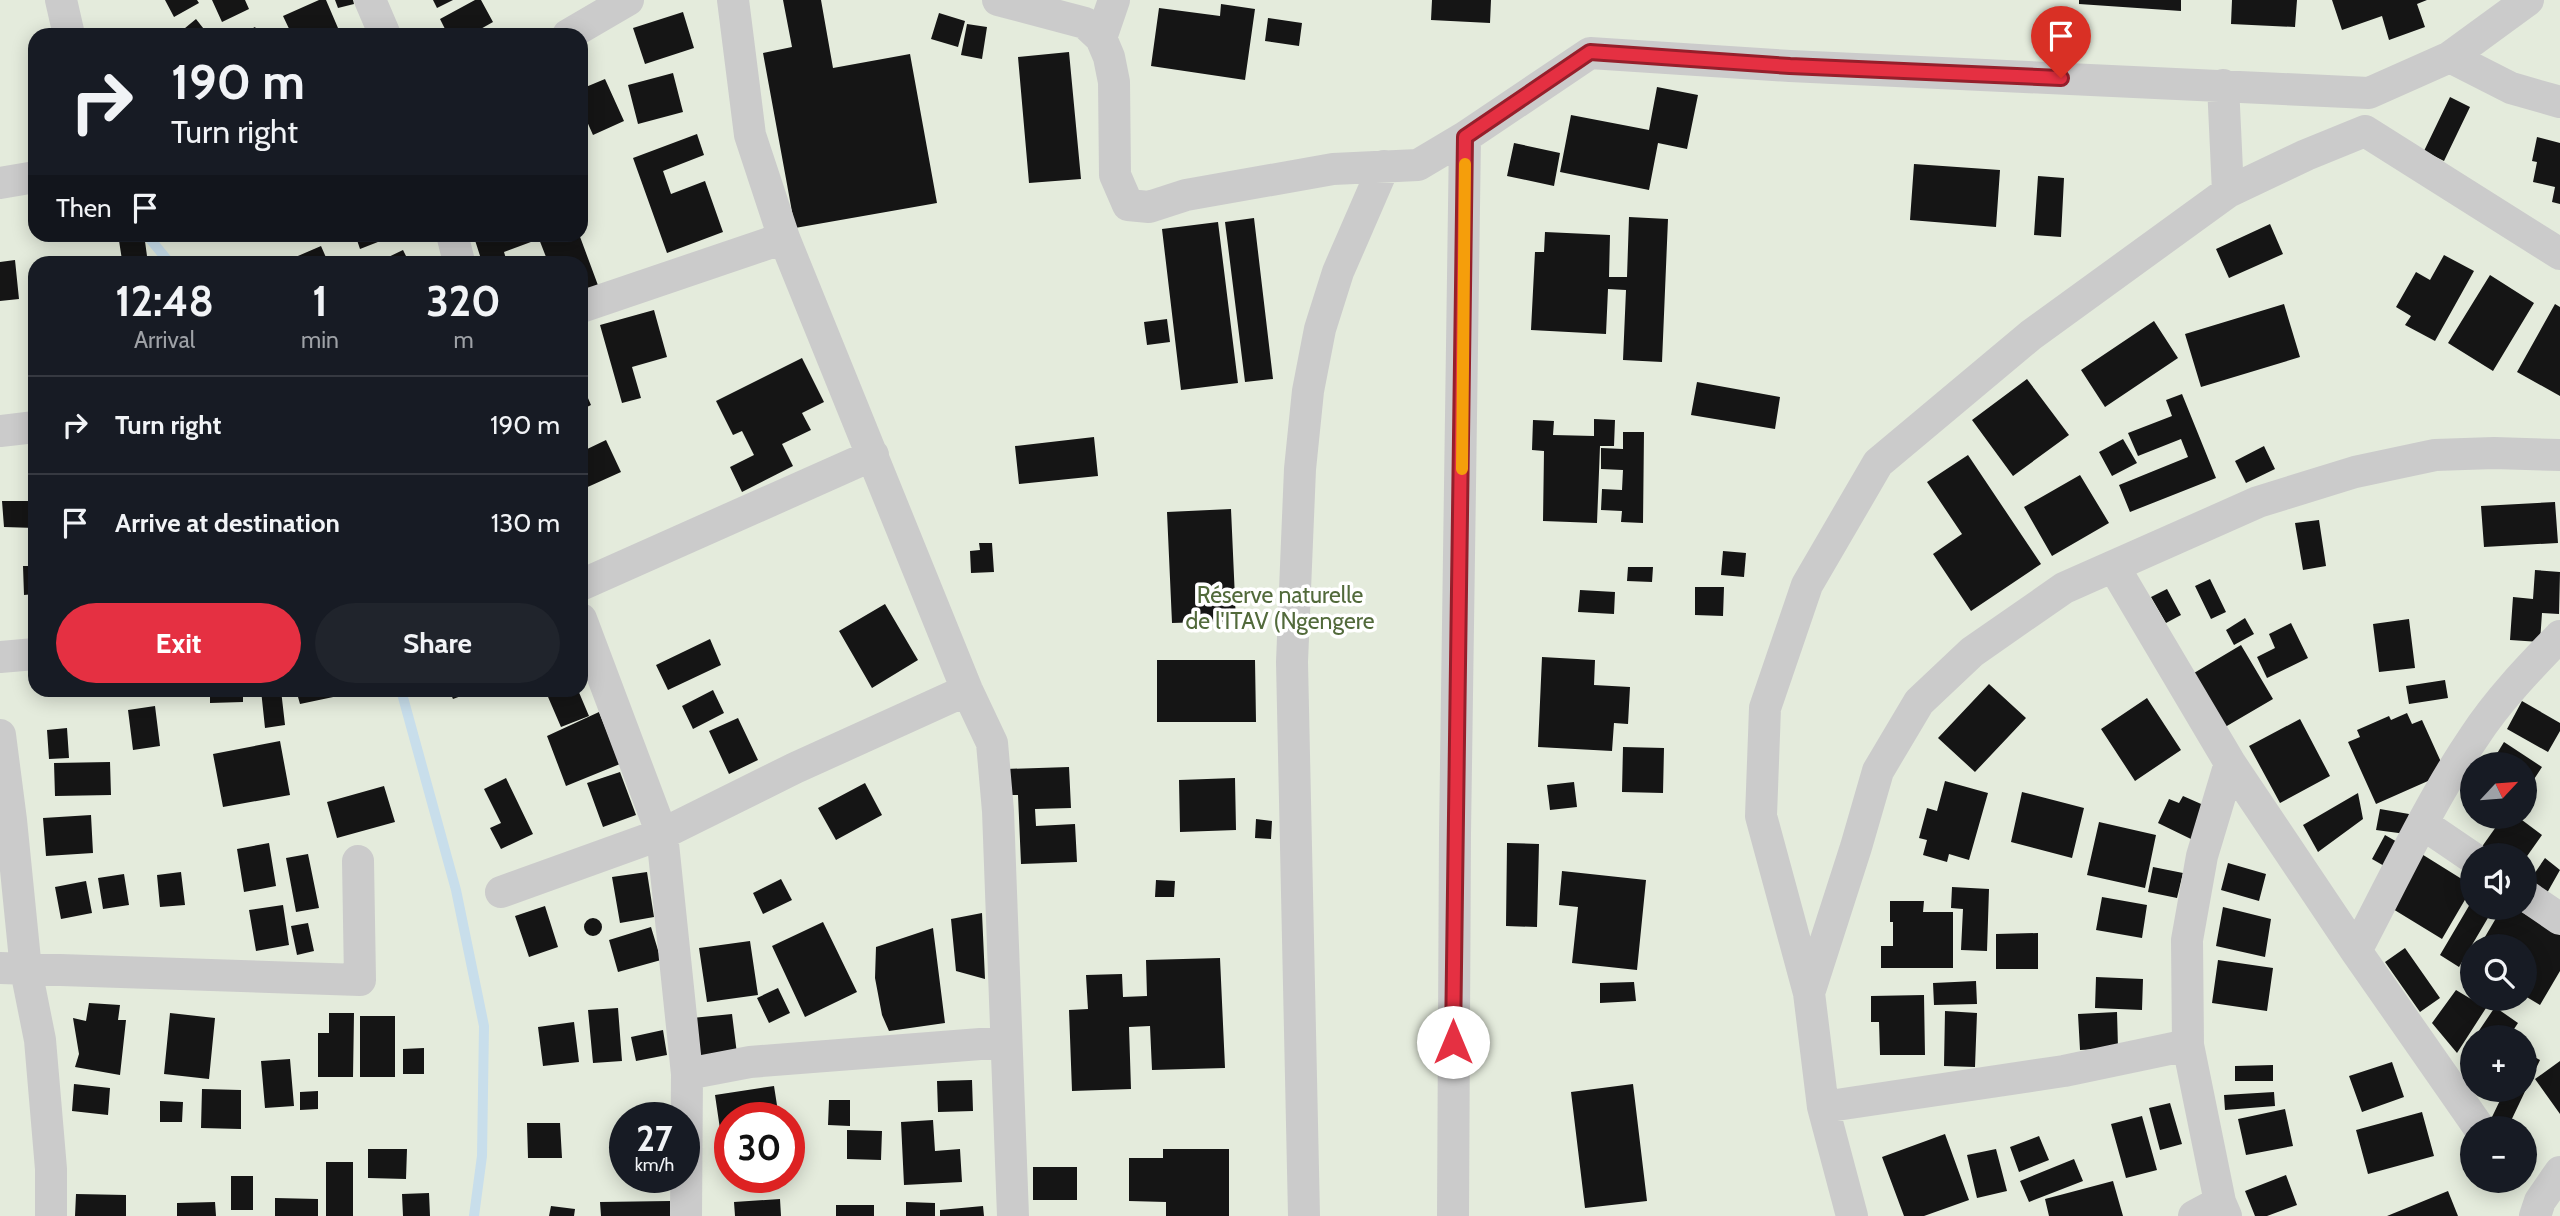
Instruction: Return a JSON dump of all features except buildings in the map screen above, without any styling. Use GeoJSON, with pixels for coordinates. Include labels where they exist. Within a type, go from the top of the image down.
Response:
{"type":"FeatureCollection","features":[{"type":"Feature","properties":{"kind":"street"},"geometry":{"type":"LineString","coordinates":[[370,0],[382,28]]}},
{"type":"Feature","properties":{"kind":"street"},"geometry":{"type":"LineString","coordinates":[[580,28],[628,0]]}},
{"type":"Feature","properties":{"kind":"street"},"geometry":{"type":"LineString","coordinates":[[998,0],[1085,23],[1101,38],[1109,57],[1114,82],[1115,175],[1128,205],[1149,206],[1186,195],[1333,169],[1418,164],[1465,137],[1590,52],[1790,66],[2369,93],[2449,57],[2528,0]]}},
{"type":"Feature","properties":{"kind":"street"},"geometry":{"type":"LineString","coordinates":[[1101,38],[1114,0]]}},
{"type":"Feature","properties":{"kind":"street"},"geometry":{"type":"LineString","coordinates":[[741,7],[750,135],[784,239],[967,690],[992,743],[998,811],[1013,1216]]}},
{"type":"Feature","properties":{"kind":"street"},"geometry":{"type":"LineString","coordinates":[[2449,57],[2511,88],[2560,102]]}},
{"type":"Feature","properties":{"kind":"street"},"geometry":{"type":"LineString","coordinates":[[2223,85],[2228,192]]}},
{"type":"Feature","properties":{"kind":"street"},"geometry":{"type":"LineString","coordinates":[[2365,131],[2369,93]]}},
{"type":"Feature","properties":{"kind":"street"},"geometry":{"type":"LineString","coordinates":[[1853,1216],[1823,1107],[1809,993],[1761,816],[1765,708],[1807,585],[1878,463],[2031,335],[2228,192],[2365,131]]}},
{"type":"Feature","properties":{"kind":"street"},"geometry":{"type":"LineString","coordinates":[[2365,131],[2560,254]]}},
{"type":"Feature","properties":{"kind":"street"},"geometry":{"type":"LineString","coordinates":[[1453,1216],[1455,834],[1465,137]]}},
{"type":"Feature","properties":{"kind":"street"},"geometry":{"type":"LineString","coordinates":[[1304,1216],[1293,662],[1300,469],[1308,391],[1320,329],[1338,272],[1384,166]]}},
{"type":"Feature","properties":{"kind":"street"},"geometry":{"type":"LineString","coordinates":[[0,183],[28,178]]}},
{"type":"Feature","properties":{"kind":"street"},"geometry":{"type":"LineString","coordinates":[[588,305],[784,239]]}},
{"type":"Feature","properties":{"kind":"street"},"geometry":{"type":"LineString","coordinates":[[0,431],[28,428]]}},
{"type":"Feature","properties":{"kind":"street"},"geometry":{"type":"LineString","coordinates":[[1809,993],[1878,771],[1919,702],[1972,652],[2064,588],[2258,502],[2355,472],[2435,456],[2494,453],[2560,455]]}},
{"type":"Feature","properties":{"kind":"street"},"geometry":{"type":"LineString","coordinates":[[588,582],[873,455]]}},
{"type":"Feature","properties":{"kind":"street"},"geometry":{"type":"LineString","coordinates":[[2114,567],[2230,763],[2471,1116]]}},
{"type":"Feature","properties":{"kind":"street"},"geometry":{"type":"LineString","coordinates":[[2356,951],[2423,824],[2474,736],[2523,675],[2560,636]]}},
{"type":"Feature","properties":{"kind":"street"},"geometry":{"type":"LineString","coordinates":[[588,638],[662,834],[687,1074],[686,1216]]}},
{"type":"Feature","properties":{"kind":"street"},"geometry":{"type":"LineString","coordinates":[[0,657],[28,655]]}},
{"type":"Feature","properties":{"kind":"street"},"geometry":{"type":"LineString","coordinates":[[501,892],[662,834],[795,768],[967,690]]}},
{"type":"Feature","properties":{"kind":"street"},"geometry":{"type":"LineString","coordinates":[[0,734],[11,820],[13,969],[40,1040],[51,1169],[51,1216]]}},
{"type":"Feature","properties":{"kind":"street"},"geometry":{"type":"LineString","coordinates":[[2213,1211],[2188,1045],[2187,940],[2202,856],[2230,763]]}},
{"type":"Feature","properties":{"kind":"street"},"geometry":{"type":"LineString","coordinates":[[2423,824],[2460,849]]}},
{"type":"Feature","properties":{"kind":"street"},"geometry":{"type":"LineString","coordinates":[[13,969],[360,980],[358,861]]}},
{"type":"Feature","properties":{"kind":"street"},"geometry":{"type":"LineString","coordinates":[[2537,903],[2560,919]]}},
{"type":"Feature","properties":{"kind":"street"},"geometry":{"type":"LineString","coordinates":[[687,1074],[750,1062],[1006,1042]]}},
{"type":"Feature","properties":{"kind":"street"},"geometry":{"type":"LineString","coordinates":[[1823,1107],[2064,1071],[2188,1045]]}},
{"type":"Feature","properties":{"kind":"street"},"geometry":{"type":"LineString","coordinates":[[2539,1200],[2560,1172]]}},
{"type":"Feature","properties":{"kind":"green space","name":"Réserve naturelle de l'ITAV (Ngengere"},"geometry":{"type":"Polygon","coordinates":[[[0,0],[2560,0],[2560,1216],[0,1216],[0,0]]]}},
{"type":"Feature","properties":{"kind":"waterway"},"geometry":{"type":"LineString","coordinates":[[153,242],[164,256]]}},
{"type":"Feature","properties":{"kind":"waterway"},"geometry":{"type":"LineString","coordinates":[[403,697],[456,890],[484,1026],[482,1156],[474,1216]]}},
{"type":"Feature","properties":{"kind":"slow traffic"},"geometry":{"type":"LineString","coordinates":[[1462,469],[1465,164]]}},
{"type":"Feature","properties":{"kind":"route"},"geometry":{"type":"LineString","coordinates":[[1453,1042],[1465,137],[1590,52],[1790,66],[2061,78]]}}]}
